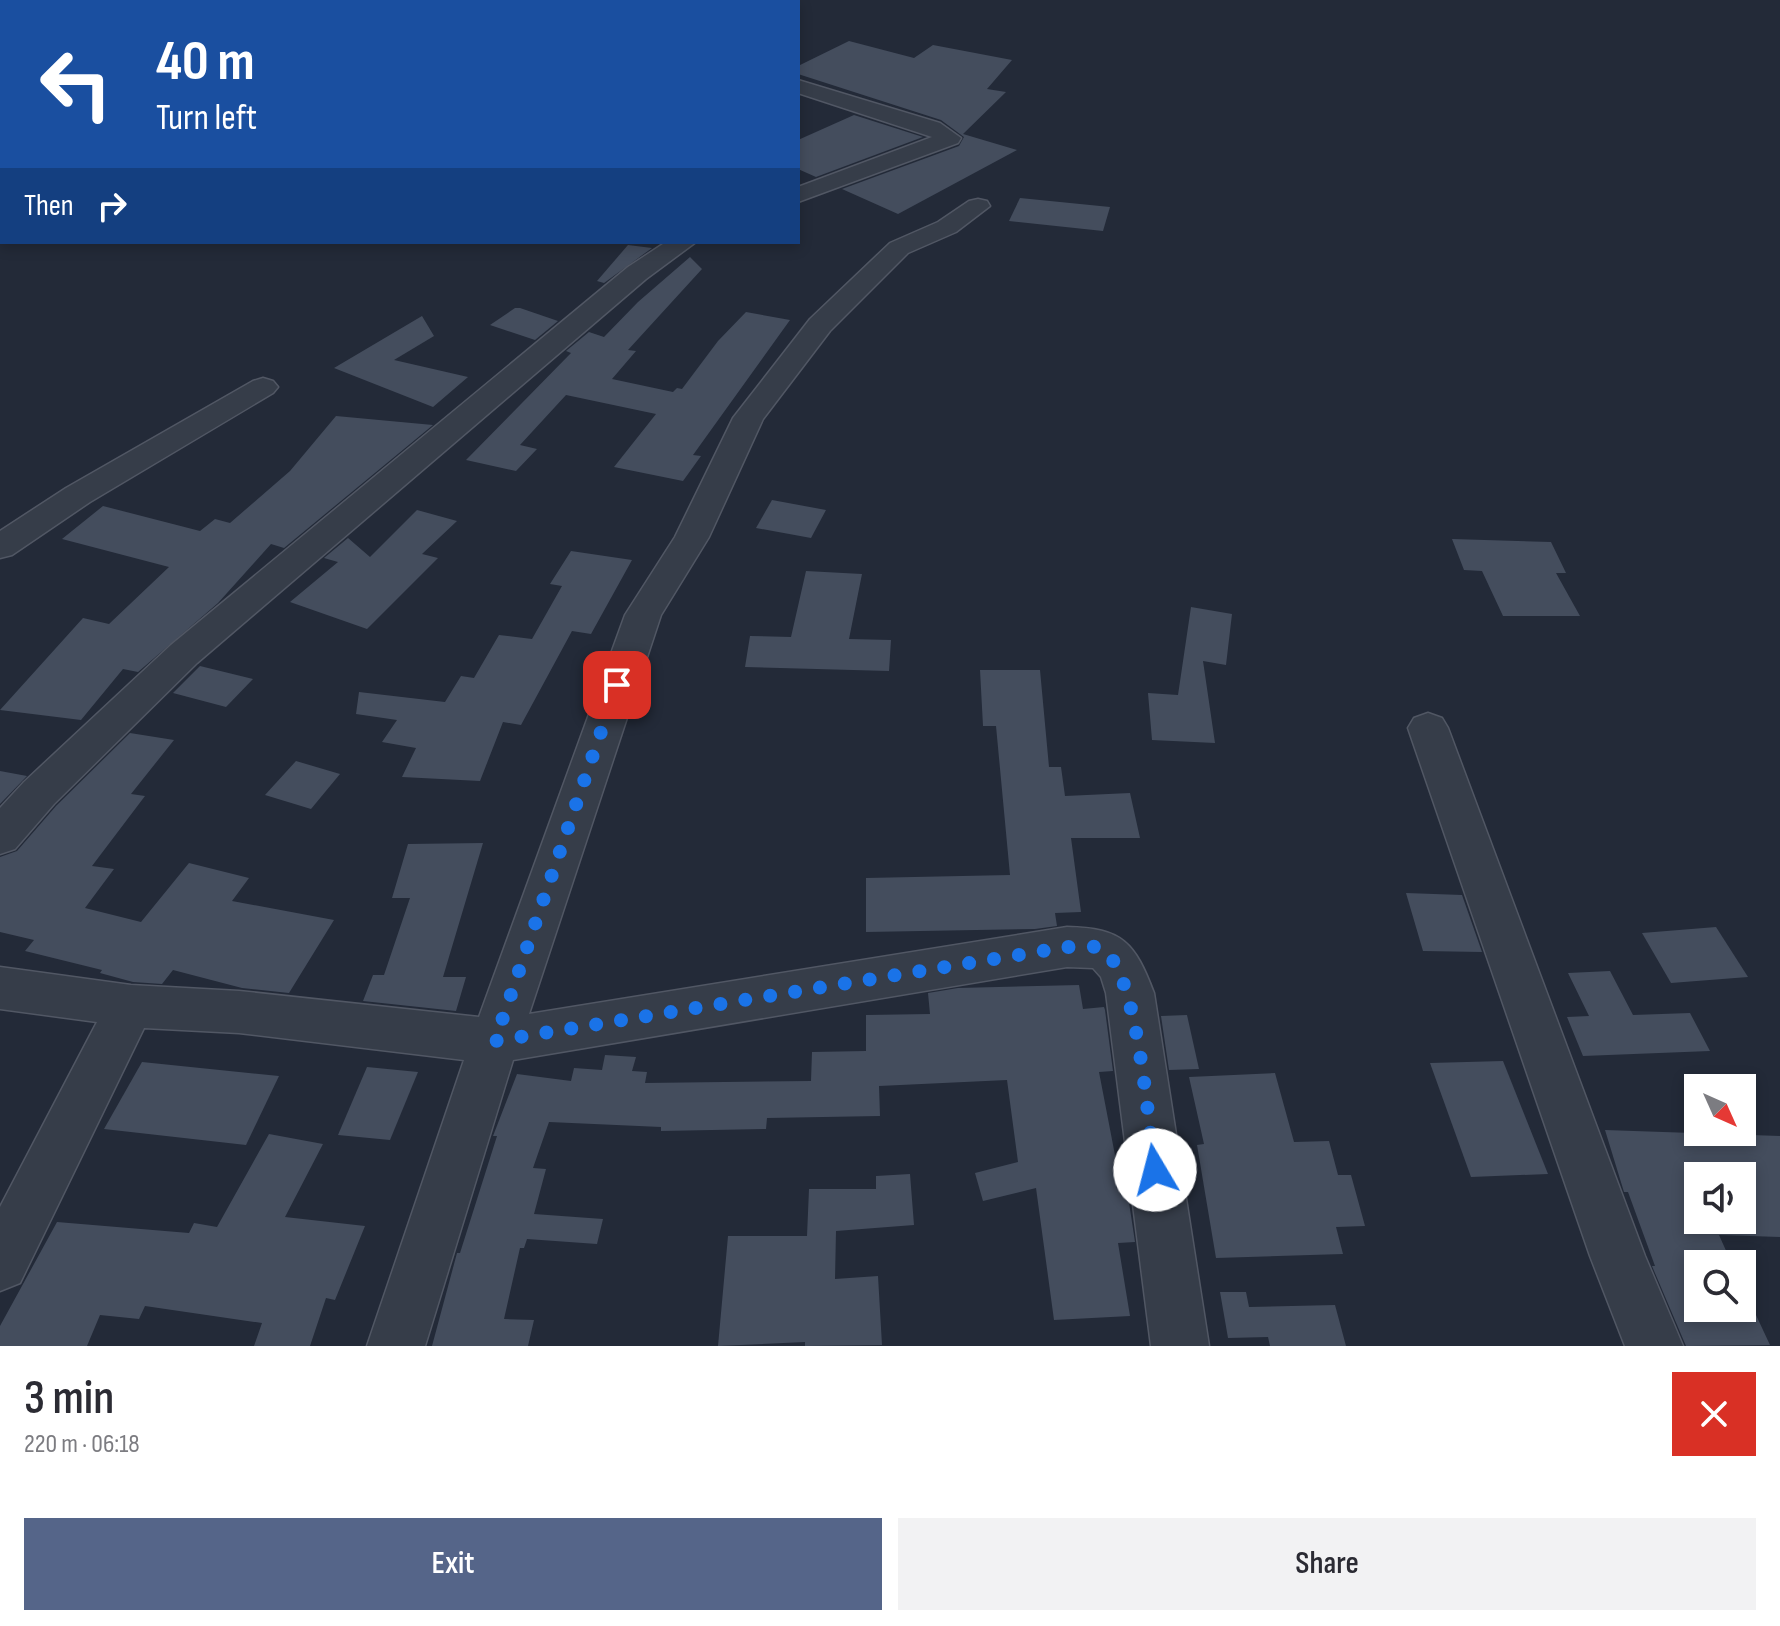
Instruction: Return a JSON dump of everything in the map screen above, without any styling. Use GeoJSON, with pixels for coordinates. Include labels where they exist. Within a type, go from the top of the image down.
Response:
{"type":"FeatureCollection","features":[{"type":"Feature","properties":{"kind":"street"},"geometry":{"type":"LineString","coordinates":[[800,87],[932,128],[950,138],[800,194]]}},
{"type":"Feature","properties":{"kind":"street"},"geometry":{"type":"LineString","coordinates":[[396,1346],[495,1041],[643,615],[692,537],[748,418],[820,325],[857,285],[899,248],[947,227],[978,206]]}},
{"type":"Feature","properties":{"kind":"street"},"geometry":{"type":"LineString","coordinates":[[0,837],[39,793],[184,654],[637,273],[680,244]]}},
{"type":"Feature","properties":{"kind":"street"},"geometry":{"type":"LineString","coordinates":[[0,547],[78,495],[263,387]]}},
{"type":"Feature","properties":{"kind":"street"},"geometry":{"type":"LineString","coordinates":[[1428,728],[1618,1256],[1654,1346]]}},
{"type":"Feature","properties":{"kind":"street"},"geometry":{"type":"LineString","coordinates":[[0,988],[131,1006],[239,1012],[495,1041],[1067,947],[1100,947],[1118,966],[1130,993],[1180,1346]]}},
{"type":"Feature","properties":{"kind":"street"},"geometry":{"type":"LineString","coordinates":[[0,1263],[131,1006]]}},
{"type":"Feature","properties":{"kind":"building"},"geometry":{"type":"Polygon","coordinates":[[[849,41],[914,58],[933,45],[1012,60],[987,89],[1006,92],[963,134],[1017,150],[898,214],[842,189],[959,146],[964,137],[941,120],[800,75],[800,65],[849,41]]]}},
{"type":"Feature","properties":{"kind":"building"},"geometry":{"type":"Polygon","coordinates":[[[854,115],[923,137],[816,177],[800,170],[800,139],[854,115]]]}},
{"type":"Feature","properties":{"kind":"building"},"geometry":{"type":"Polygon","coordinates":[[[1020,198],[1110,207],[1103,231],[1009,221],[1020,198]]]}},
{"type":"Feature","properties":{"kind":"building"},"geometry":{"type":"Polygon","coordinates":[[[628,245],[652,248],[604,283],[597,281],[628,245]]]}},
{"type":"Feature","properties":{"kind":"building"},"geometry":{"type":"Polygon","coordinates":[[[690,257],[702,269],[628,350],[636,351],[612,379],[673,392],[677,388],[682,389],[718,341],[746,312],[790,320],[693,455],[701,456],[683,481],[614,467],[656,414],[566,395],[520,445],[537,449],[516,471],[466,460],[571,353],[566,351],[589,332],[604,337],[638,302],[690,257]]]}},
{"type":"Feature","properties":{"kind":"building"},"geometry":{"type":"Polygon","coordinates":[[[515,308],[558,321],[535,340],[490,325],[515,308]]]}},
{"type":"Feature","properties":{"kind":"building"},"geometry":{"type":"Polygon","coordinates":[[[422,316],[434,336],[394,360],[468,377],[433,407],[334,368],[422,316]]]}},
{"type":"Feature","properties":{"kind":"building"},"geometry":{"type":"Polygon","coordinates":[[[336,416],[433,425],[284,548],[271,544],[218,603],[138,672],[123,669],[81,720],[0,710],[83,618],[109,624],[169,567],[62,539],[103,506],[200,531],[215,519],[230,523],[290,471],[336,416]]]}},
{"type":"Feature","properties":{"kind":"building"},"geometry":{"type":"Polygon","coordinates":[[[772,500],[826,510],[811,538],[756,528],[772,500]]]}},
{"type":"Feature","properties":{"kind":"building"},"geometry":{"type":"Polygon","coordinates":[[[417,510],[457,521],[422,554],[438,558],[367,629],[290,602],[338,562],[324,558],[348,538],[370,557],[417,510]]]}},
{"type":"Feature","properties":{"kind":"building"},"geometry":{"type":"Polygon","coordinates":[[[1452,539],[1551,542],[1566,573],[1556,573],[1580,616],[1503,616],[1482,571],[1464,570],[1452,539]]]}},
{"type":"Feature","properties":{"kind":"building"},"geometry":{"type":"Polygon","coordinates":[[[571,551],[632,560],[591,634],[572,631],[521,725],[503,722],[480,781],[402,777],[416,748],[382,742],[397,720],[356,714],[359,692],[445,702],[461,676],[474,678],[499,635],[532,639],[562,586],[550,584],[571,551]]]}},
{"type":"Feature","properties":{"kind":"building"},"geometry":{"type":"Polygon","coordinates":[[[806,571],[862,574],[849,639],[891,640],[889,671],[745,667],[750,636],[791,637],[806,571]]]}},
{"type":"Feature","properties":{"kind":"building"},"geometry":{"type":"Polygon","coordinates":[[[1191,607],[1232,614],[1226,665],[1203,661],[1215,743],[1152,740],[1148,693],[1178,695],[1191,607]]]}},
{"type":"Feature","properties":{"kind":"building"},"geometry":{"type":"Polygon","coordinates":[[[200,666],[253,679],[226,707],[173,693],[200,666]]]}},
{"type":"Feature","properties":{"kind":"building"},"geometry":{"type":"Polygon","coordinates":[[[980,670],[1040,670],[1049,767],[1061,767],[1065,796],[1130,793],[1140,838],[1071,838],[1081,912],[1055,913],[1057,926],[866,932],[866,878],[1010,875],[996,726],[983,726],[980,670]]]}},
{"type":"Feature","properties":{"kind":"building"},"geometry":{"type":"Polygon","coordinates":[[[130,733],[174,740],[131,794],[145,796],[92,866],[114,869],[85,908],[141,922],[189,863],[249,878],[232,901],[334,920],[289,993],[242,988],[173,970],[162,984],[133,982],[100,973],[102,970],[25,951],[34,940],[0,932],[0,857],[17,851],[56,806],[130,733]]]}},
{"type":"Feature","properties":{"kind":"building"},"geometry":{"type":"Polygon","coordinates":[[[296,761],[340,774],[311,809],[265,795],[296,761]]]}},
{"type":"Feature","properties":{"kind":"building"},"geometry":{"type":"Polygon","coordinates":[[[0,771],[27,776],[0,804],[0,771]]]}},
{"type":"Feature","properties":{"kind":"building"},"geometry":{"type":"Polygon","coordinates":[[[483,843],[443,977],[466,977],[456,1011],[363,1001],[373,975],[384,975],[410,898],[392,898],[408,844],[483,843]]]}},
{"type":"Feature","properties":{"kind":"building"},"geometry":{"type":"Polygon","coordinates":[[[1406,893],[1462,895],[1482,952],[1423,951],[1406,893]]]}},
{"type":"Feature","properties":{"kind":"building"},"geometry":{"type":"Polygon","coordinates":[[[1716,927],[1748,977],[1671,983],[1642,933],[1716,927]]]}},
{"type":"Feature","properties":{"kind":"building"},"geometry":{"type":"Polygon","coordinates":[[[1610,971],[1633,1015],[1690,1013],[1710,1051],[1583,1056],[1567,1017],[1589,1016],[1568,973],[1610,971]]]}},
{"type":"Feature","properties":{"kind":"building"},"geometry":{"type":"Polygon","coordinates":[[[1079,985],[1083,1009],[1104,1007],[1105,1010],[1113,1071],[1099,1072],[1119,1176],[1125,1176],[1135,1242],[1118,1243],[1130,1316],[1054,1320],[1036,1188],[983,1201],[975,1173],[1018,1162],[1007,1080],[879,1086],[880,1116],[767,1118],[766,1129],[661,1131],[661,1127],[549,1122],[533,1168],[546,1169],[534,1214],[603,1219],[597,1244],[527,1239],[524,1248],[520,1248],[504,1319],[534,1320],[528,1346],[432,1346],[457,1253],[460,1253],[497,1136],[493,1136],[517,1074],[571,1081],[574,1068],[602,1070],[605,1055],[636,1057],[632,1071],[647,1072],[645,1083],[811,1081],[812,1052],[866,1051],[866,1015],[930,1014],[928,993],[958,988],[1079,985]]]}},
{"type":"Feature","properties":{"kind":"building"},"geometry":{"type":"Polygon","coordinates":[[[1187,1015],[1199,1069],[1169,1070],[1161,1016],[1187,1015]]]}},
{"type":"Feature","properties":{"kind":"building"},"geometry":{"type":"Polygon","coordinates":[[[1503,1061],[1548,1174],[1471,1177],[1430,1063],[1503,1061]]]}},
{"type":"Feature","properties":{"kind":"building"},"geometry":{"type":"Polygon","coordinates":[[[142,1062],[279,1076],[246,1145],[104,1129],[142,1062]]]}},
{"type":"Feature","properties":{"kind":"building"},"geometry":{"type":"Polygon","coordinates":[[[367,1067],[418,1072],[390,1140],[338,1135],[367,1067]]]}},
{"type":"Feature","properties":{"kind":"building"},"geometry":{"type":"Polygon","coordinates":[[[1275,1073],[1294,1142],[1329,1141],[1338,1175],[1351,1175],[1365,1226],[1336,1227],[1343,1254],[1216,1258],[1197,1145],[1204,1144],[1189,1077],[1275,1073]]]}},
{"type":"Feature","properties":{"kind":"building"},"geometry":{"type":"Polygon","coordinates":[[[1605,1130],[1684,1133],[1684,1146],[1756,1146],[1756,1135],[1780,1136],[1780,1237],[1719,1235],[1726,1250],[1684,1250],[1684,1322],[1756,1322],[1756,1315],[1770,1345],[1686,1346],[1652,1266],[1655,1266],[1628,1192],[1624,1192],[1605,1130]]]}},
{"type":"Feature","properties":{"kind":"building"},"geometry":{"type":"Polygon","coordinates":[[[269,1134],[323,1144],[285,1217],[365,1226],[335,1300],[326,1298],[310,1346],[254,1346],[262,1323],[145,1306],[139,1319],[100,1315],[87,1346],[0,1346],[0,1326],[57,1222],[189,1233],[194,1223],[217,1227],[269,1134]]]}},
{"type":"Feature","properties":{"kind":"building"},"geometry":{"type":"Polygon","coordinates":[[[910,1174],[914,1225],[836,1231],[835,1279],[878,1276],[882,1345],[805,1346],[805,1342],[718,1346],[728,1236],[807,1236],[809,1189],[876,1189],[876,1176],[910,1174]]]}},
{"type":"Feature","properties":{"kind":"building"},"geometry":{"type":"Polygon","coordinates":[[[1220,1292],[1246,1292],[1249,1307],[1335,1305],[1346,1346],[1270,1346],[1268,1337],[1228,1338],[1220,1292]]]}},
{"type":"Feature","properties":{"kind":"route"},"geometry":{"type":"LineString","coordinates":[[617,685],[495,1041],[1067,947],[1100,947],[1112,957],[1130,993],[1155,1170]]}}]}
